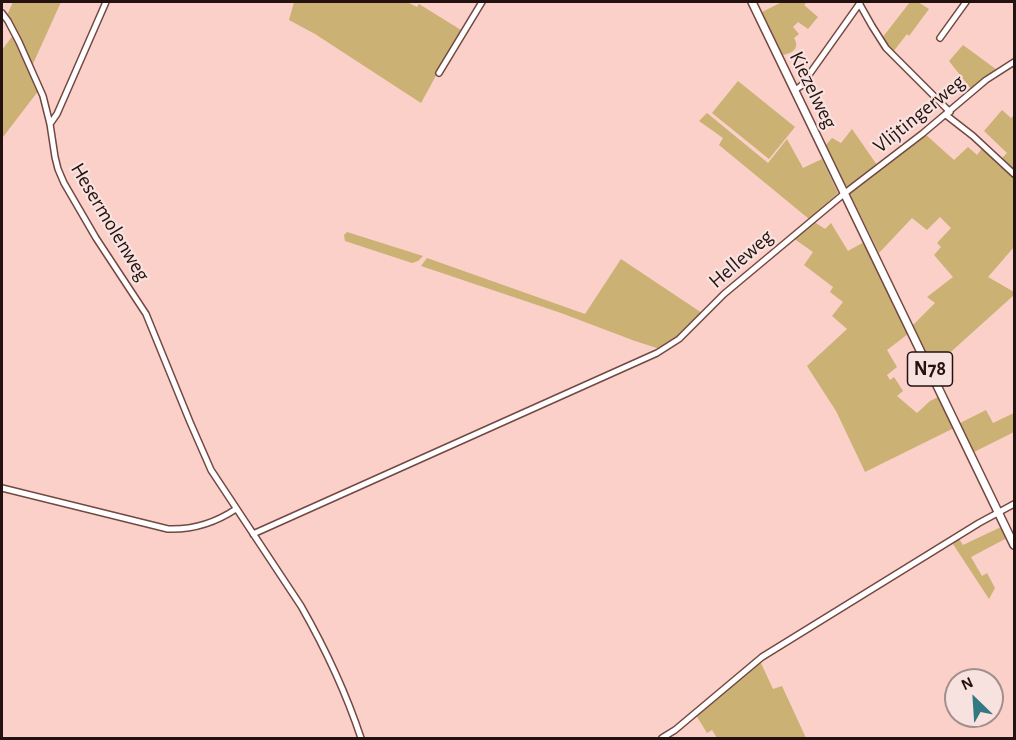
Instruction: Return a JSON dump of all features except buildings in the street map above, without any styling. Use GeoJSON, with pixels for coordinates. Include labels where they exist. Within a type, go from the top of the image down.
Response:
{"type":"FeatureCollection","features":[{"type":"Feature","properties":{"kind":"main road","name":"Kiezelweg"},"geometry":{"type":"LineString","coordinates":[[752,2],[845,193]]}},
{"type":"Feature","properties":{"kind":"main road","name":"N78"},"geometry":{"type":"LineString","coordinates":[[845,193],[1014,545]]}},
{"type":"Feature","properties":{"kind":"street"},"geometry":{"type":"LineString","coordinates":[[50,124],[57,114],[106,2]]}},
{"type":"Feature","properties":{"kind":"street"},"geometry":{"type":"LineString","coordinates":[[439,73],[482,2]]}},
{"type":"Feature","properties":{"kind":"street"},"geometry":{"type":"LineString","coordinates":[[795,90],[801,86],[860,2],[886,48],[948,113],[1014,174]]}},
{"type":"Feature","properties":{"kind":"street"},"geometry":{"type":"LineString","coordinates":[[940,38],[966,2]]}},
{"type":"Feature","properties":{"kind":"street","name":"Hesermolenweg"},"geometry":{"type":"LineString","coordinates":[[2,13],[19,42],[44,96],[55,157],[64,183],[96,238],[146,314],[216,479],[302,606],[334,671],[361,738]]}},
{"type":"Feature","properties":{"kind":"street","name":"Vlijtingerweg"},"geometry":{"type":"LineString","coordinates":[[845,193],[948,113],[986,80],[1014,62]]}},
{"type":"Feature","properties":{"kind":"street","name":"Helleweg"},"geometry":{"type":"LineString","coordinates":[[253,534],[660,351],[679,339],[724,294],[845,193]]}},
{"type":"Feature","properties":{"kind":"street"},"geometry":{"type":"LineString","coordinates":[[2,489],[168,529],[181,530],[201,526],[217,521],[236,509]]}},
{"type":"Feature","properties":{"kind":"street"},"geometry":{"type":"LineString","coordinates":[[662,738],[762,657],[969,529],[1014,504]]}},
{"type":"Feature","properties":{"kind":"shaded area"},"geometry":{"type":"Polygon","coordinates":[[[13,2],[61,2],[32,66],[6,17],[13,2]]]}},
{"type":"Feature","properties":{"kind":"shaded area"},"geometry":{"type":"Polygon","coordinates":[[[294,2],[407,2],[417,7],[419,4],[461,30],[421,103],[315,34],[289,20],[294,2]]]}},
{"type":"Feature","properties":{"kind":"shaded area"},"geometry":{"type":"Polygon","coordinates":[[[782,2],[807,2],[804,5],[818,17],[808,29],[798,22],[793,27],[799,34],[794,38],[796,47],[790,53],[783,55],[762,12],[782,2]]]}},
{"type":"Feature","properties":{"kind":"shaded area"},"geometry":{"type":"Polygon","coordinates":[[[910,2],[918,2],[929,9],[909,36],[907,34],[893,52],[882,38],[910,2]]]}},
{"type":"Feature","properties":{"kind":"shaded area"},"geometry":{"type":"Polygon","coordinates":[[[14,34],[39,90],[3,137],[2,50],[14,34]]]}},
{"type":"Feature","properties":{"kind":"shaded area"},"geometry":{"type":"Polygon","coordinates":[[[963,45],[997,70],[971,89],[949,61],[963,45]]]}},
{"type":"Feature","properties":{"kind":"shaded area"},"geometry":{"type":"Polygon","coordinates":[[[738,81],[795,127],[769,159],[712,113],[738,81]]]}},
{"type":"Feature","properties":{"kind":"shaded area"},"geometry":{"type":"Polygon","coordinates":[[[1002,110],[1011,118],[1014,115],[1014,172],[1001,159],[1007,153],[984,131],[1002,110]]]}},
{"type":"Feature","properties":{"kind":"shaded area"},"geometry":{"type":"Polygon","coordinates":[[[707,113],[768,163],[787,139],[803,168],[822,159],[838,193],[809,219],[719,145],[723,138],[699,121],[707,113]]]}},
{"type":"Feature","properties":{"kind":"shaded area"},"geometry":{"type":"Polygon","coordinates":[[[852,129],[877,165],[846,186],[826,145],[832,138],[841,143],[852,129]]]}},
{"type":"Feature","properties":{"kind":"shaded area"},"geometry":{"type":"Polygon","coordinates":[[[925,134],[954,160],[968,147],[977,155],[983,147],[1014,177],[1014,247],[988,277],[1014,292],[1014,295],[933,368],[913,325],[935,303],[927,297],[953,277],[934,255],[941,247],[937,243],[951,228],[940,217],[927,230],[912,218],[879,253],[850,194],[925,134]]]}},
{"type":"Feature","properties":{"kind":"shaded area"},"geometry":{"type":"Polygon","coordinates":[[[813,221],[825,229],[831,223],[848,251],[864,242],[908,334],[887,350],[897,367],[887,375],[890,380],[894,377],[903,391],[897,396],[917,413],[938,397],[954,428],[865,472],[836,411],[807,366],[847,329],[832,316],[843,302],[830,292],[833,287],[804,265],[813,252],[793,238],[813,221]]]}},
{"type":"Feature","properties":{"kind":"shaded area"},"geometry":{"type":"Polygon","coordinates":[[[347,232],[423,256],[412,263],[345,241],[344,235],[347,232]]]}},
{"type":"Feature","properties":{"kind":"shaded area"},"geometry":{"type":"Polygon","coordinates":[[[427,258],[585,314],[621,259],[702,313],[675,340],[660,349],[421,266],[427,258]]]}},
{"type":"Feature","properties":{"kind":"shaded area"},"geometry":{"type":"Polygon","coordinates":[[[986,410],[993,423],[1014,413],[1014,432],[974,452],[960,423],[986,410]]]}},
{"type":"Feature","properties":{"kind":"shaded area"},"geometry":{"type":"Polygon","coordinates":[[[1001,527],[1007,538],[971,557],[982,576],[987,573],[995,588],[989,599],[951,541],[958,537],[963,545],[1001,527]]]}},
{"type":"Feature","properties":{"kind":"shaded area"},"geometry":{"type":"Polygon","coordinates":[[[760,661],[773,689],[782,686],[806,738],[717,738],[712,730],[707,733],[696,715],[760,661]]]}}]}
